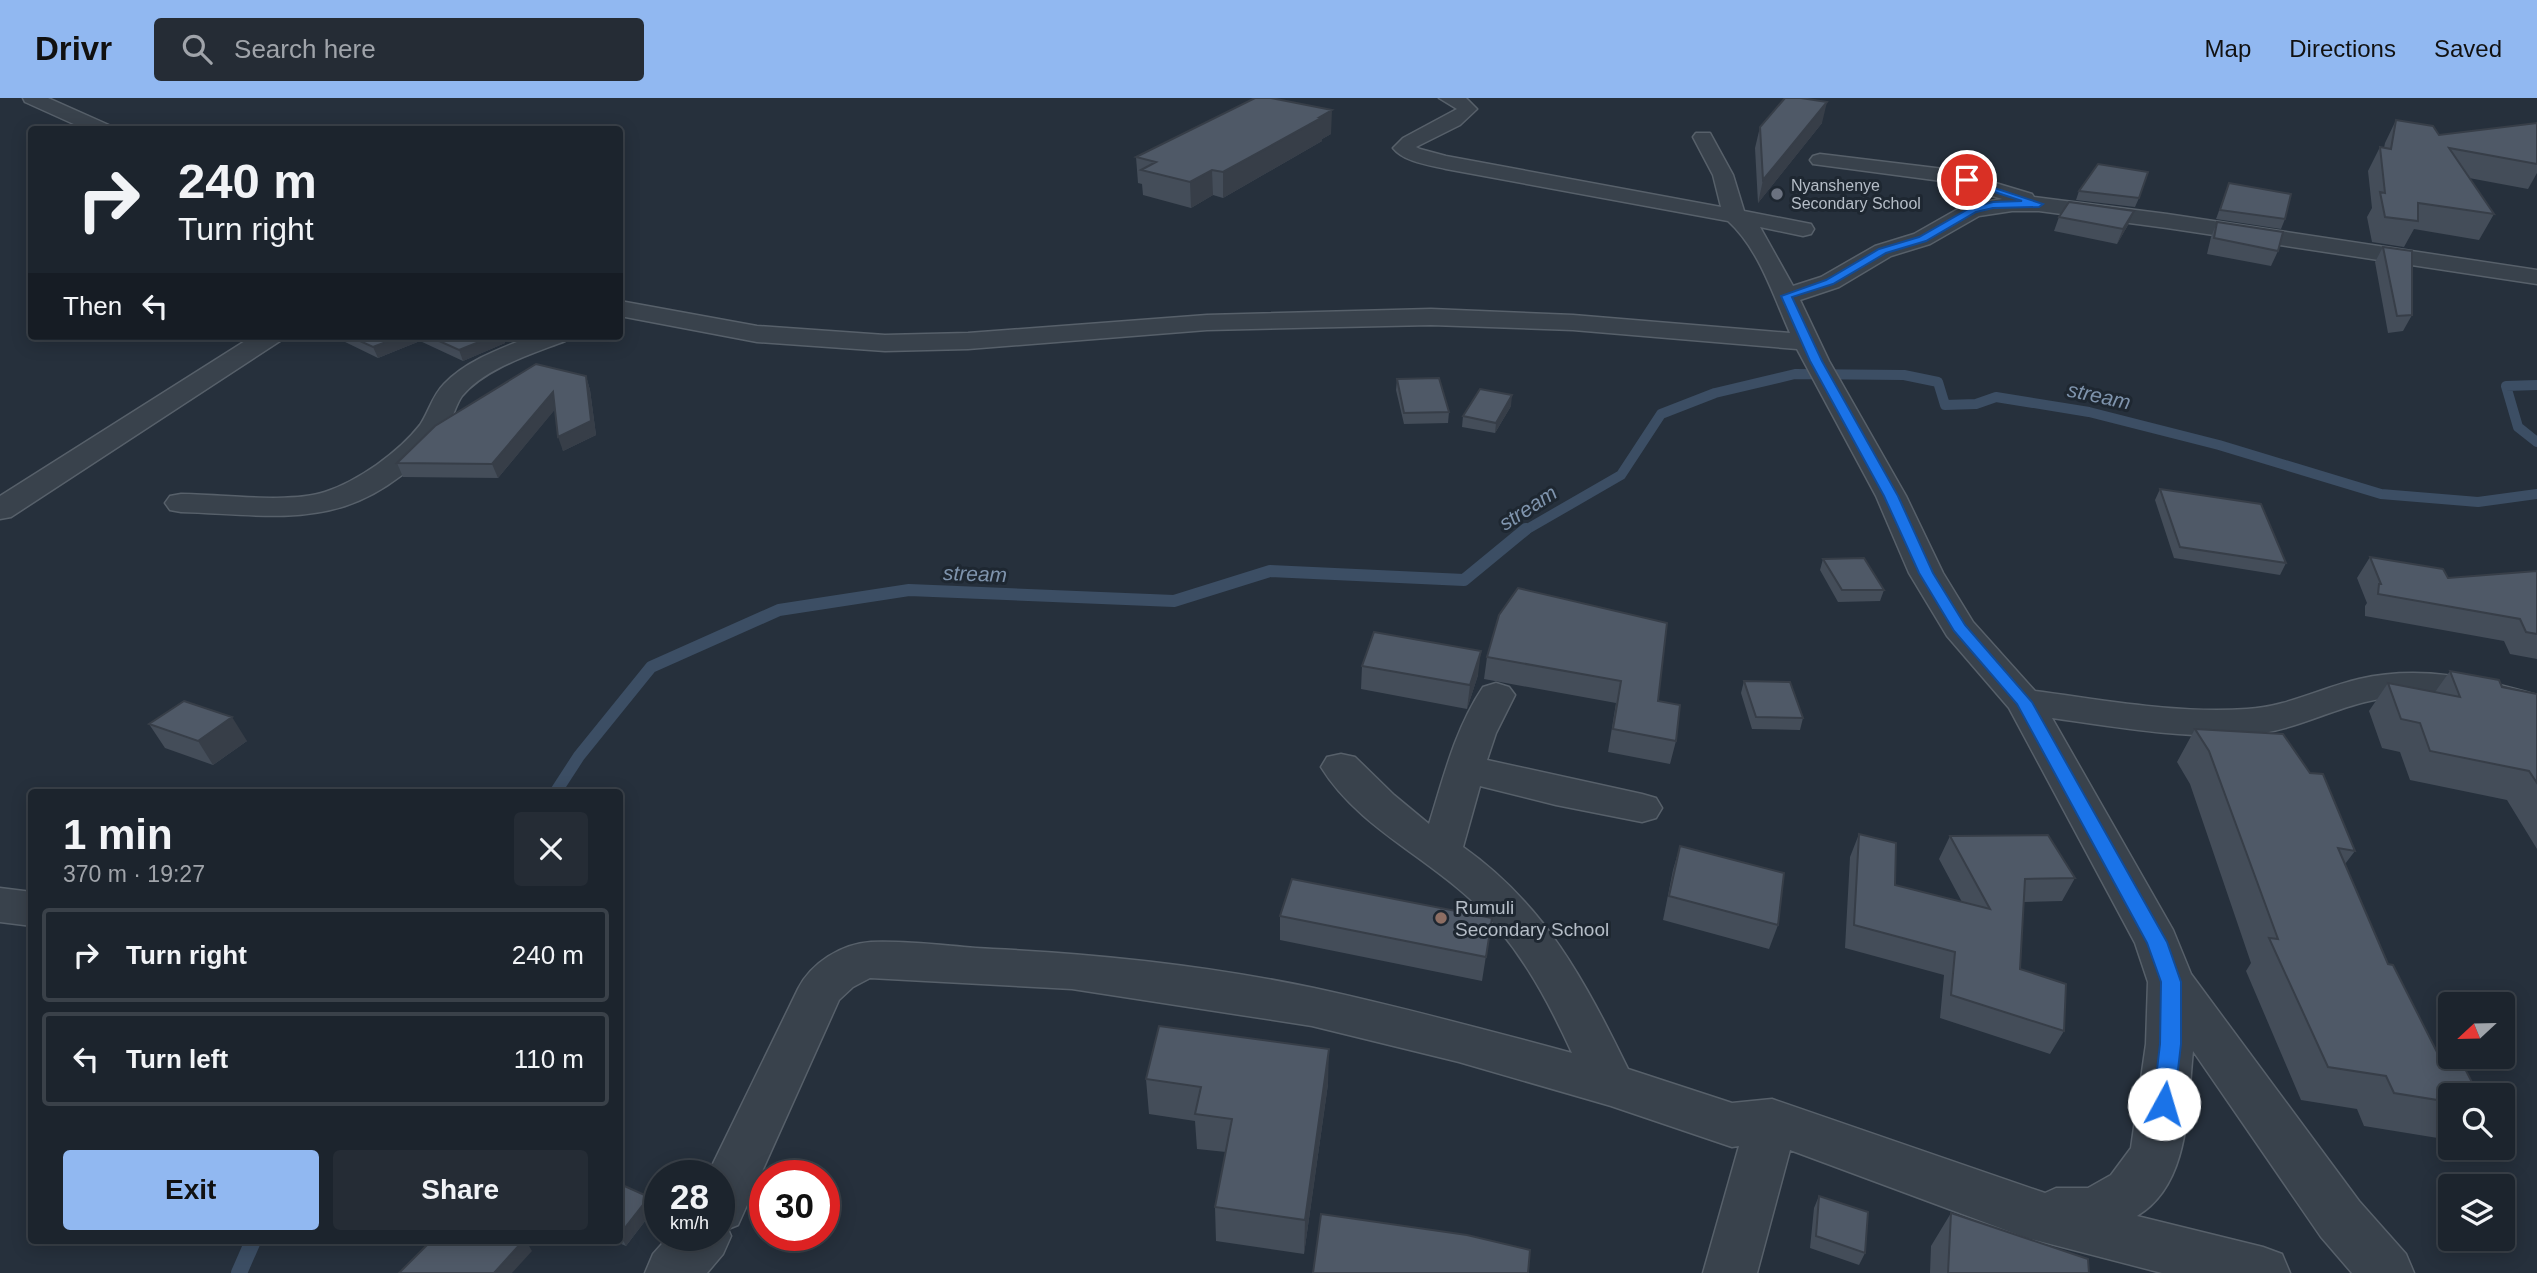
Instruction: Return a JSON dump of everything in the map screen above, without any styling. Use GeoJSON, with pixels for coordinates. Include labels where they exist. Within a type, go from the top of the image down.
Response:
{"type":"FeatureCollection","features":[{"type":"Feature","properties":{"kind":"street"},"geometry":{"type":"LineString","coordinates":[[32,98],[95,126]]}},
{"type":"Feature","properties":{"kind":"street"},"geometry":{"type":"LineString","coordinates":[[1448,98],[1458,101],[1468,109],[1462,117],[1425,133],[1403,148],[1430,158],[1803,229]]}},
{"type":"Feature","properties":{"kind":"street"},"geometry":{"type":"LineString","coordinates":[[1703,137],[1723,175],[1734,215],[1749,228],[1786,296],[1820,366],[1891,496],[1926,573],[1959,628],[2024,702],[2157,942],[2171,982],[2340,1219],[2386,1273]]}},
{"type":"Feature","properties":{"kind":"street"},"geometry":{"type":"LineString","coordinates":[[1820,160],[1952,176],[2039,204],[2537,277]]}},
{"type":"Feature","properties":{"kind":"street"},"geometry":{"type":"LineString","coordinates":[[1786,296],[1830,282],[1883,251],[1922,239],[1973,210],[1993,205],[2039,204]]}},
{"type":"Feature","properties":{"kind":"street"},"geometry":{"type":"LineString","coordinates":[[623,310],[804,340],[868,342],[964,343],[1224,322],[1435,317],[1535,320],[1820,366]]}},
{"type":"Feature","properties":{"kind":"street"},"geometry":{"type":"LineString","coordinates":[[0,510],[265,340]]}},
{"type":"Feature","properties":{"kind":"street"},"geometry":{"type":"LineString","coordinates":[[181,503],[299,504],[335,499],[376,476],[416,445],[433,427],[454,390],[469,378],[548,340]]}},
{"type":"Feature","properties":{"kind":"street"},"geometry":{"type":"LineString","coordinates":[[2024,702],[2217,724],[2250,722],[2396,683],[2437,685],[2484,692],[2537,707]]}},
{"type":"Feature","properties":{"kind":"street"},"geometry":{"type":"LineString","coordinates":[[1440,852],[1453,818],[1470,747],[1496,695]]}},
{"type":"Feature","properties":{"kind":"street"},"geometry":{"type":"LineString","coordinates":[[1341,767],[1403,825],[1485,887],[1518,922],[1546,962],[1587,1034],[1611,1085]]}},
{"type":"Feature","properties":{"kind":"street"},"geometry":{"type":"LineString","coordinates":[[1465,768],[1556,791],[1642,808]]}},
{"type":"Feature","properties":{"kind":"street"},"geometry":{"type":"LineString","coordinates":[[0,905],[28,908]]}},
{"type":"Feature","properties":{"kind":"street"},"geometry":{"type":"LineString","coordinates":[[735,1174],[821,989],[830,978],[850,966],[869,960],[1072,971],[1312,1007],[1459,1042],[1611,1085],[1732,1125],[1772,1121],[2027,1213],[2263,1273]]}},
{"type":"Feature","properties":{"kind":"street"},"geometry":{"type":"LineString","coordinates":[[2027,1213],[2094,1213],[2130,1192],[2156,1156],[2171,1044],[2171,982]]}},
{"type":"Feature","properties":{"kind":"street"},"geometry":{"type":"LineString","coordinates":[[1730,1273],[1772,1121]]}},
{"type":"Feature","properties":{"kind":"street"},"geometry":{"type":"LineString","coordinates":[[672,1273],[691,1251]]}},
{"type":"Feature","properties":{"kind":"building"},"geometry":{"type":"Polygon","coordinates":[[[1255,98],[1271,98],[1332,110],[1223,172],[1212,170],[1190,182],[1141,170],[1156,162],[1136,157],[1255,98]]]}},
{"type":"Feature","properties":{"kind":"building"},"geometry":{"type":"Polygon","coordinates":[[[1785,98],[1827,102],[1763,180],[1760,127],[1785,98]]]}},
{"type":"Feature","properties":{"kind":"building"},"geometry":{"type":"Polygon","coordinates":[[[2396,120],[2433,126],[2439,135],[2537,123],[2537,164],[2449,148],[2494,214],[2418,203],[2418,221],[2385,217],[2380,192],[2385,193],[2380,147],[2391,149],[2396,120]]]}},
{"type":"Feature","properties":{"kind":"building"},"geometry":{"type":"Polygon","coordinates":[[[2098,164],[2148,172],[2139,198],[2079,191],[2098,164]]]}},
{"type":"Feature","properties":{"kind":"building"},"geometry":{"type":"Polygon","coordinates":[[[2229,183],[2291,194],[2285,219],[2220,210],[2229,183]]]}},
{"type":"Feature","properties":{"kind":"building"},"geometry":{"type":"Polygon","coordinates":[[[2069,202],[2134,211],[2123,229],[2059,217],[2069,202]]]}},
{"type":"Feature","properties":{"kind":"building"},"geometry":{"type":"Polygon","coordinates":[[[2217,222],[2283,232],[2278,251],[2214,238],[2217,222]]]}},
{"type":"Feature","properties":{"kind":"building"},"geometry":{"type":"Polygon","coordinates":[[[2383,247],[2412,251],[2412,315],[2397,316],[2383,247]]]}},
{"type":"Feature","properties":{"kind":"building"},"geometry":{"type":"Polygon","coordinates":[[[358,340],[391,340],[373,347],[358,340]]]}},
{"type":"Feature","properties":{"kind":"building"},"geometry":{"type":"Polygon","coordinates":[[[437,340],[484,340],[459,350],[437,340]]]}},
{"type":"Feature","properties":{"kind":"building"},"geometry":{"type":"Polygon","coordinates":[[[536,364],[586,376],[591,421],[558,437],[553,392],[492,464],[397,463],[435,426],[536,364]]]}},
{"type":"Feature","properties":{"kind":"building"},"geometry":{"type":"Polygon","coordinates":[[[1439,378],[1449,412],[1404,413],[1397,379],[1439,378]]]}},
{"type":"Feature","properties":{"kind":"building"},"geometry":{"type":"Polygon","coordinates":[[[1480,389],[1512,395],[1496,423],[1463,416],[1480,389]]]}},
{"type":"Feature","properties":{"kind":"building"},"geometry":{"type":"Polygon","coordinates":[[[2160,489],[2261,504],[2286,563],[2180,547],[2160,489]]]}},
{"type":"Feature","properties":{"kind":"building"},"geometry":{"type":"Polygon","coordinates":[[[2370,557],[2443,569],[2448,578],[2537,571],[2537,634],[2526,632],[2520,619],[2378,594],[2381,584],[2370,557]]]}},
{"type":"Feature","properties":{"kind":"building"},"geometry":{"type":"Polygon","coordinates":[[[1864,558],[1884,590],[1842,590],[1823,559],[1864,558]]]}},
{"type":"Feature","properties":{"kind":"building"},"geometry":{"type":"Polygon","coordinates":[[[1518,588],[1667,623],[1658,701],[1680,705],[1676,741],[1613,729],[1621,681],[1487,657],[1499,615],[1518,588]]]}},
{"type":"Feature","properties":{"kind":"building"},"geometry":{"type":"Polygon","coordinates":[[[1374,632],[1481,651],[1470,685],[1362,666],[1374,632]]]}},
{"type":"Feature","properties":{"kind":"building"},"geometry":{"type":"Polygon","coordinates":[[[2450,671],[2499,680],[2502,687],[2537,694],[2537,783],[2529,771],[2430,751],[2420,723],[2401,719],[2388,683],[2460,697],[2450,671]]]}},
{"type":"Feature","properties":{"kind":"building"},"geometry":{"type":"Polygon","coordinates":[[[1744,681],[1790,682],[1803,718],[1756,717],[1744,681]]]}},
{"type":"Feature","properties":{"kind":"building"},"geometry":{"type":"Polygon","coordinates":[[[184,701],[232,717],[198,741],[149,724],[184,701]]]}},
{"type":"Feature","properties":{"kind":"building"},"geometry":{"type":"Polygon","coordinates":[[[2195,729],[2283,734],[2310,773],[2323,774],[2355,851],[2338,848],[2388,964],[2393,965],[2438,1052],[2438,1069],[2465,1069],[2472,1083],[2438,1083],[2438,1100],[2394,1093],[2386,1076],[2328,1067],[2269,938],[2278,939],[2209,751],[2195,729]]]}},
{"type":"Feature","properties":{"kind":"building"},"geometry":{"type":"Polygon","coordinates":[[[1859,834],[1896,843],[1895,885],[1990,909],[1950,836],[2048,835],[2075,878],[2025,879],[2020,969],[2066,984],[2064,1031],[1951,995],[1955,952],[1854,925],[1859,834]]]}},
{"type":"Feature","properties":{"kind":"building"},"geometry":{"type":"Polygon","coordinates":[[[1680,846],[1784,873],[1778,925],[1669,896],[1680,846]]]}},
{"type":"Feature","properties":{"kind":"building"},"geometry":{"type":"Polygon","coordinates":[[[1292,879],[1492,918],[1486,957],[1280,916],[1292,879]]]}},
{"type":"Feature","properties":{"kind":"building"},"geometry":{"type":"Polygon","coordinates":[[[1159,1026],[1329,1049],[1305,1220],[1215,1207],[1232,1119],[1195,1114],[1201,1087],[1146,1079],[1159,1026]]]}},
{"type":"Feature","properties":{"kind":"building"},"geometry":{"type":"Polygon","coordinates":[[[623,1185],[644,1195],[644,1203],[623,1230],[623,1185]]]}},
{"type":"Feature","properties":{"kind":"building"},"geometry":{"type":"Polygon","coordinates":[[[1819,1196],[1868,1212],[1865,1253],[1816,1236],[1819,1196]]]}},
{"type":"Feature","properties":{"kind":"building"},"geometry":{"type":"Polygon","coordinates":[[[1951,1213],[2088,1259],[2089,1273],[1948,1273],[1951,1213]]]}},
{"type":"Feature","properties":{"kind":"building"},"geometry":{"type":"Polygon","coordinates":[[[1321,1214],[1467,1235],[1530,1250],[1528,1273],[1313,1273],[1321,1214]]]}},
{"type":"Feature","properties":{"kind":"building"},"geometry":{"type":"Polygon","coordinates":[[[428,1244],[520,1244],[494,1273],[399,1273],[428,1244]]]}},
{"type":"Feature","properties":{"kind":"waterway","name":"stream"},"geometry":{"type":"LineString","coordinates":[[1524,531],[1621,475],[1661,414],[1715,393],[1795,374],[1904,375],[1938,382],[1945,405],[1976,404],[1996,397],[2089,412],[2219,445],[2381,494],[2478,502],[2537,494]]}},
{"type":"Feature","properties":{"kind":"waterway","name":"stream"},"geometry":{"type":"LineString","coordinates":[[2537,385],[2506,386],[2518,427],[2537,442]]}},
{"type":"Feature","properties":{"kind":"waterway","name":"stream"},"geometry":{"type":"LineString","coordinates":[[558,789],[579,756],[651,667],[779,610],[909,590],[1174,601],[1270,571],[1464,580],[1526,529]]}},
{"type":"Feature","properties":{"kind":"waterway","name":"stream"},"geometry":{"type":"LineString","coordinates":[[239,1273],[252,1244]]}},
{"type":"Feature","properties":{"kind":"place","name":"Nyanshenye Secondary School"},"geometry":{"type":"Point","coordinates":[1777,194]}},
{"type":"Feature","properties":{"kind":"place","name":"Rumuli Secondary School"},"geometry":{"type":"Point","coordinates":[1441,918]}},
{"type":"Feature","properties":{"kind":"route"},"geometry":{"type":"LineString","coordinates":[[1967,180],[2039,204],[1993,205],[1973,210],[1922,239],[1883,251],[1830,282],[1786,296],[1816,361],[1891,496],[1926,573],[1959,628],[2024,702],[2157,942],[2171,982],[2171,1044],[2164,1104]]}}]}
